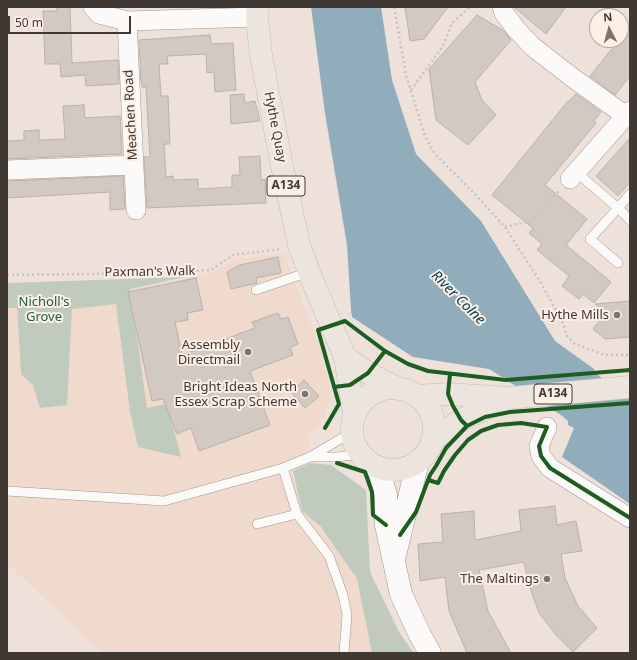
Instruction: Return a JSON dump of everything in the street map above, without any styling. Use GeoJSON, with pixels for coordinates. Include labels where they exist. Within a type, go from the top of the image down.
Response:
{"type":"FeatureCollection","features":[{"type":"Feature","properties":{"kind":"main road","name":"Hythe Quay"},"geometry":{"type":"LineString","coordinates":[[258,12],[261,55],[299,245],[345,357],[353,423]]}},
{"type":"Feature","properties":{"kind":"main road","name":"A134"},"geometry":{"type":"LineString","coordinates":[[345,357],[368,373],[408,392],[426,406],[430,412],[434,425],[432,440],[428,450],[418,461],[405,468],[396,470],[378,467],[366,460],[354,442],[353,423],[364,400],[377,391],[391,388],[408,392],[509,398],[630,387]]}},
{"type":"Feature","properties":{"kind":"main road","name":"A134"},"geometry":{"type":"LineString","coordinates":[[432,440],[461,420],[509,398]]}},
{"type":"Feature","properties":{"kind":"street"},"geometry":{"type":"LineString","coordinates":[[93,7],[99,14],[127,21],[258,12]]}},
{"type":"Feature","properties":{"kind":"street"},"geometry":{"type":"LineString","coordinates":[[502,7],[504,13],[516,29],[533,47],[573,78],[628,114],[573,176]]}},
{"type":"Feature","properties":{"kind":"street","name":"Meachen Road"},"geometry":{"type":"LineString","coordinates":[[127,21],[136,210]]}},
{"type":"Feature","properties":{"kind":"street"},"geometry":{"type":"LineString","coordinates":[[7,170],[134,165]]}},
{"type":"Feature","properties":{"kind":"street"},"geometry":{"type":"LineString","coordinates":[[547,427],[539,446],[541,456],[550,468],[630,518]]}},
{"type":"Feature","properties":{"kind":"street"},"geometry":{"type":"LineString","coordinates":[[394,559],[418,461]]}},
{"type":"Feature","properties":{"kind":"street"},"geometry":{"type":"LineString","coordinates":[[378,467],[386,495],[386,525],[401,594],[430,653]]}},
{"type":"Feature","properties":{"kind":"lane"},"geometry":{"type":"LineString","coordinates":[[573,176],[618,208],[630,220]]}},
{"type":"Feature","properties":{"kind":"lane"},"geometry":{"type":"LineString","coordinates":[[618,263],[590,239],[630,194]]}},
{"type":"Feature","properties":{"kind":"lane"},"geometry":{"type":"LineString","coordinates":[[256,290],[309,272]]}},
{"type":"Feature","properties":{"kind":"lane"},"geometry":{"type":"LineString","coordinates":[[7,491],[164,501],[284,468],[310,457],[353,423]]}},
{"type":"Feature","properties":{"kind":"lane"},"geometry":{"type":"LineString","coordinates":[[310,457],[337,457],[361,454]]}},
{"type":"Feature","properties":{"kind":"lane"},"geometry":{"type":"LineString","coordinates":[[284,468],[297,514],[329,556],[343,595],[347,615],[344,653]]}},
{"type":"Feature","properties":{"kind":"lane"},"geometry":{"type":"LineString","coordinates":[[257,524],[297,514]]}},
{"type":"Feature","properties":{"kind":"path"},"geometry":{"type":"LineString","coordinates":[[394,7],[410,90],[425,136],[435,154],[505,227],[541,283],[564,325],[566,335],[575,344],[605,355],[630,355]]}},
{"type":"Feature","properties":{"kind":"path"},"geometry":{"type":"LineString","coordinates":[[410,90],[443,46],[452,23],[470,7]]}},
{"type":"Feature","properties":{"kind":"path"},"geometry":{"type":"LineString","coordinates":[[505,227],[531,221],[573,176]]}},
{"type":"Feature","properties":{"kind":"path"},"geometry":{"type":"LineString","coordinates":[[380,347],[391,355]]}},
{"type":"Feature","properties":{"kind":"shaded area"},"geometry":{"type":"Polygon","coordinates":[[[284,253],[319,346],[329,382],[330,401],[320,425],[309,436],[311,463],[293,471],[302,511],[321,527],[357,579],[372,653],[102,653],[7,563],[7,308],[17,307],[21,374],[71,299],[213,273],[234,259],[284,253]]]}},
{"type":"Feature","properties":{"kind":"green space","name":"Nicholl's Grove"},"geometry":{"type":"Polygon","coordinates":[[[185,277],[130,289],[147,408],[167,404],[181,457],[138,447],[130,412],[116,304],[72,309],[67,405],[40,408],[33,385],[21,374],[17,308],[7,308],[7,283],[185,277]]]}},
{"type":"Feature","properties":{"kind":"green space"},"geometry":{"type":"Polygon","coordinates":[[[311,463],[331,465],[366,490],[370,572],[399,632],[414,653],[372,653],[357,579],[321,527],[302,511],[293,471],[311,463]]]}},
{"type":"Feature","properties":{"kind":"water","name":"River Colne"},"geometry":{"type":"Polygon","coordinates":[[[311,7],[381,7],[392,80],[416,154],[481,221],[555,341],[594,369],[595,373],[630,398],[630,504],[562,457],[574,428],[568,425],[568,421],[561,415],[506,380],[505,377],[502,377],[489,369],[413,357],[352,317],[347,245],[325,113],[311,7]]]}},
{"type":"Feature","properties":{"kind":"building"},"geometry":{"type":"Polygon","coordinates":[[[57,7],[70,7],[72,63],[118,60],[119,84],[86,86],[85,75],[61,77],[60,64],[45,64],[43,11],[57,11],[57,7]]]}},
{"type":"Feature","properties":{"kind":"building"},"geometry":{"type":"Polygon","coordinates":[[[405,7],[448,7],[424,39],[410,41],[405,7]]]}},
{"type":"Feature","properties":{"kind":"building"},"geometry":{"type":"Polygon","coordinates":[[[514,7],[566,7],[546,34],[514,7]]]}},
{"type":"Feature","properties":{"kind":"building"},"geometry":{"type":"Polygon","coordinates":[[[477,15],[504,31],[511,40],[475,82],[482,100],[496,115],[468,145],[436,120],[429,69],[477,15]]]}},
{"type":"Feature","properties":{"kind":"building"},"geometry":{"type":"Polygon","coordinates":[[[630,27],[630,76],[615,95],[590,76],[613,48],[629,48],[630,27]]]}},
{"type":"Feature","properties":{"kind":"building"},"geometry":{"type":"Polygon","coordinates":[[[210,35],[211,44],[233,43],[236,90],[215,92],[214,72],[207,73],[206,54],[167,56],[168,64],[159,64],[161,96],[168,96],[170,144],[164,144],[166,177],[173,176],[173,180],[198,179],[198,189],[232,187],[232,175],[240,175],[239,157],[260,156],[261,180],[265,179],[266,203],[147,208],[144,157],[150,157],[146,87],[142,87],[141,82],[139,40],[210,35]]]}},
{"type":"Feature","properties":{"kind":"building"},"geometry":{"type":"Polygon","coordinates":[[[244,94],[245,103],[255,101],[260,121],[231,124],[230,95],[244,94]]]}},
{"type":"Feature","properties":{"kind":"building"},"geometry":{"type":"Polygon","coordinates":[[[576,94],[601,112],[594,121],[596,123],[545,185],[587,219],[566,245],[611,282],[594,303],[583,294],[579,299],[562,286],[569,276],[537,250],[542,244],[529,233],[533,228],[492,195],[568,101],[576,94]]]}},
{"type":"Feature","properties":{"kind":"building"},"geometry":{"type":"Polygon","coordinates":[[[84,105],[85,118],[120,116],[122,154],[7,159],[7,141],[24,140],[24,131],[39,130],[39,140],[65,139],[63,106],[84,105]]]}},
{"type":"Feature","properties":{"kind":"building"},"geometry":{"type":"Polygon","coordinates":[[[630,138],[630,182],[618,196],[596,176],[630,138]]]}},
{"type":"Feature","properties":{"kind":"building"},"geometry":{"type":"Polygon","coordinates":[[[123,176],[125,209],[110,210],[110,192],[7,198],[7,181],[123,176]]]}},
{"type":"Feature","properties":{"kind":"building"},"geometry":{"type":"Polygon","coordinates":[[[278,257],[281,273],[256,278],[257,283],[231,289],[227,272],[240,265],[278,257]]]}},
{"type":"Feature","properties":{"kind":"building"},"geometry":{"type":"Polygon","coordinates":[[[196,278],[203,310],[187,313],[188,320],[175,322],[182,355],[255,328],[252,322],[278,313],[281,319],[288,317],[298,344],[290,347],[293,355],[250,371],[270,425],[199,451],[191,428],[177,434],[163,399],[152,401],[128,292],[196,278]]]}},
{"type":"Feature","properties":{"kind":"building","name":"Hythe Mills"},"geometry":{"type":"Polygon","coordinates":[[[630,301],[630,337],[605,339],[593,329],[606,313],[595,304],[630,301]]]}},
{"type":"Feature","properties":{"kind":"building","name":"Bright Ideas North Essex Scrap Scheme"},"geometry":{"type":"Polygon","coordinates":[[[304,380],[319,396],[305,408],[291,392],[304,380]]]}},
{"type":"Feature","properties":{"kind":"building","name":"The Maltings"},"geometry":{"type":"Polygon","coordinates":[[[555,506],[557,525],[576,521],[582,551],[561,554],[565,578],[578,606],[597,628],[573,652],[557,636],[539,613],[529,585],[524,562],[479,570],[488,611],[511,653],[467,653],[449,611],[445,577],[420,581],[418,544],[443,542],[441,514],[474,511],[475,540],[521,531],[519,510],[555,506]]]}},
{"type":"Feature","properties":{"kind":"cycle path"},"geometry":{"type":"LineString","coordinates":[[325,428],[339,404],[318,330],[345,321],[385,351],[408,364],[428,371],[506,380],[630,370]]}},
{"type":"Feature","properties":{"kind":"cycle path"},"geometry":{"type":"LineString","coordinates":[[334,387],[350,385],[368,373],[385,351]]}},
{"type":"Feature","properties":{"kind":"cycle path"},"geometry":{"type":"LineString","coordinates":[[450,374],[448,394],[461,420],[467,426]]}},
{"type":"Feature","properties":{"kind":"cycle path"},"geometry":{"type":"LineString","coordinates":[[400,535],[416,512],[430,475],[446,448],[467,426],[485,417],[510,412],[630,403]]}},
{"type":"Feature","properties":{"kind":"cycle path"},"geometry":{"type":"LineString","coordinates":[[428,480],[438,483],[455,455],[468,440],[481,431],[498,425],[521,423],[547,427],[539,446],[541,456],[550,468],[630,518]]}},
{"type":"Feature","properties":{"kind":"cycle path"},"geometry":{"type":"LineString","coordinates":[[337,463],[365,472],[372,492],[373,515],[386,525]]}},
{"type":"Feature","properties":{"kind":"place","name":"Hythe Mills"},"geometry":{"type":"Point","coordinates":[617,315]}},
{"type":"Feature","properties":{"kind":"place","name":"Assembly Directmail"},"geometry":{"type":"Point","coordinates":[248,352]}},
{"type":"Feature","properties":{"kind":"place","name":"Bright Ideas North Essex Scrap Scheme"},"geometry":{"type":"Point","coordinates":[305,394]}},
{"type":"Feature","properties":{"kind":"place","name":"The Maltings"},"geometry":{"type":"Point","coordinates":[547,579]}}]}
